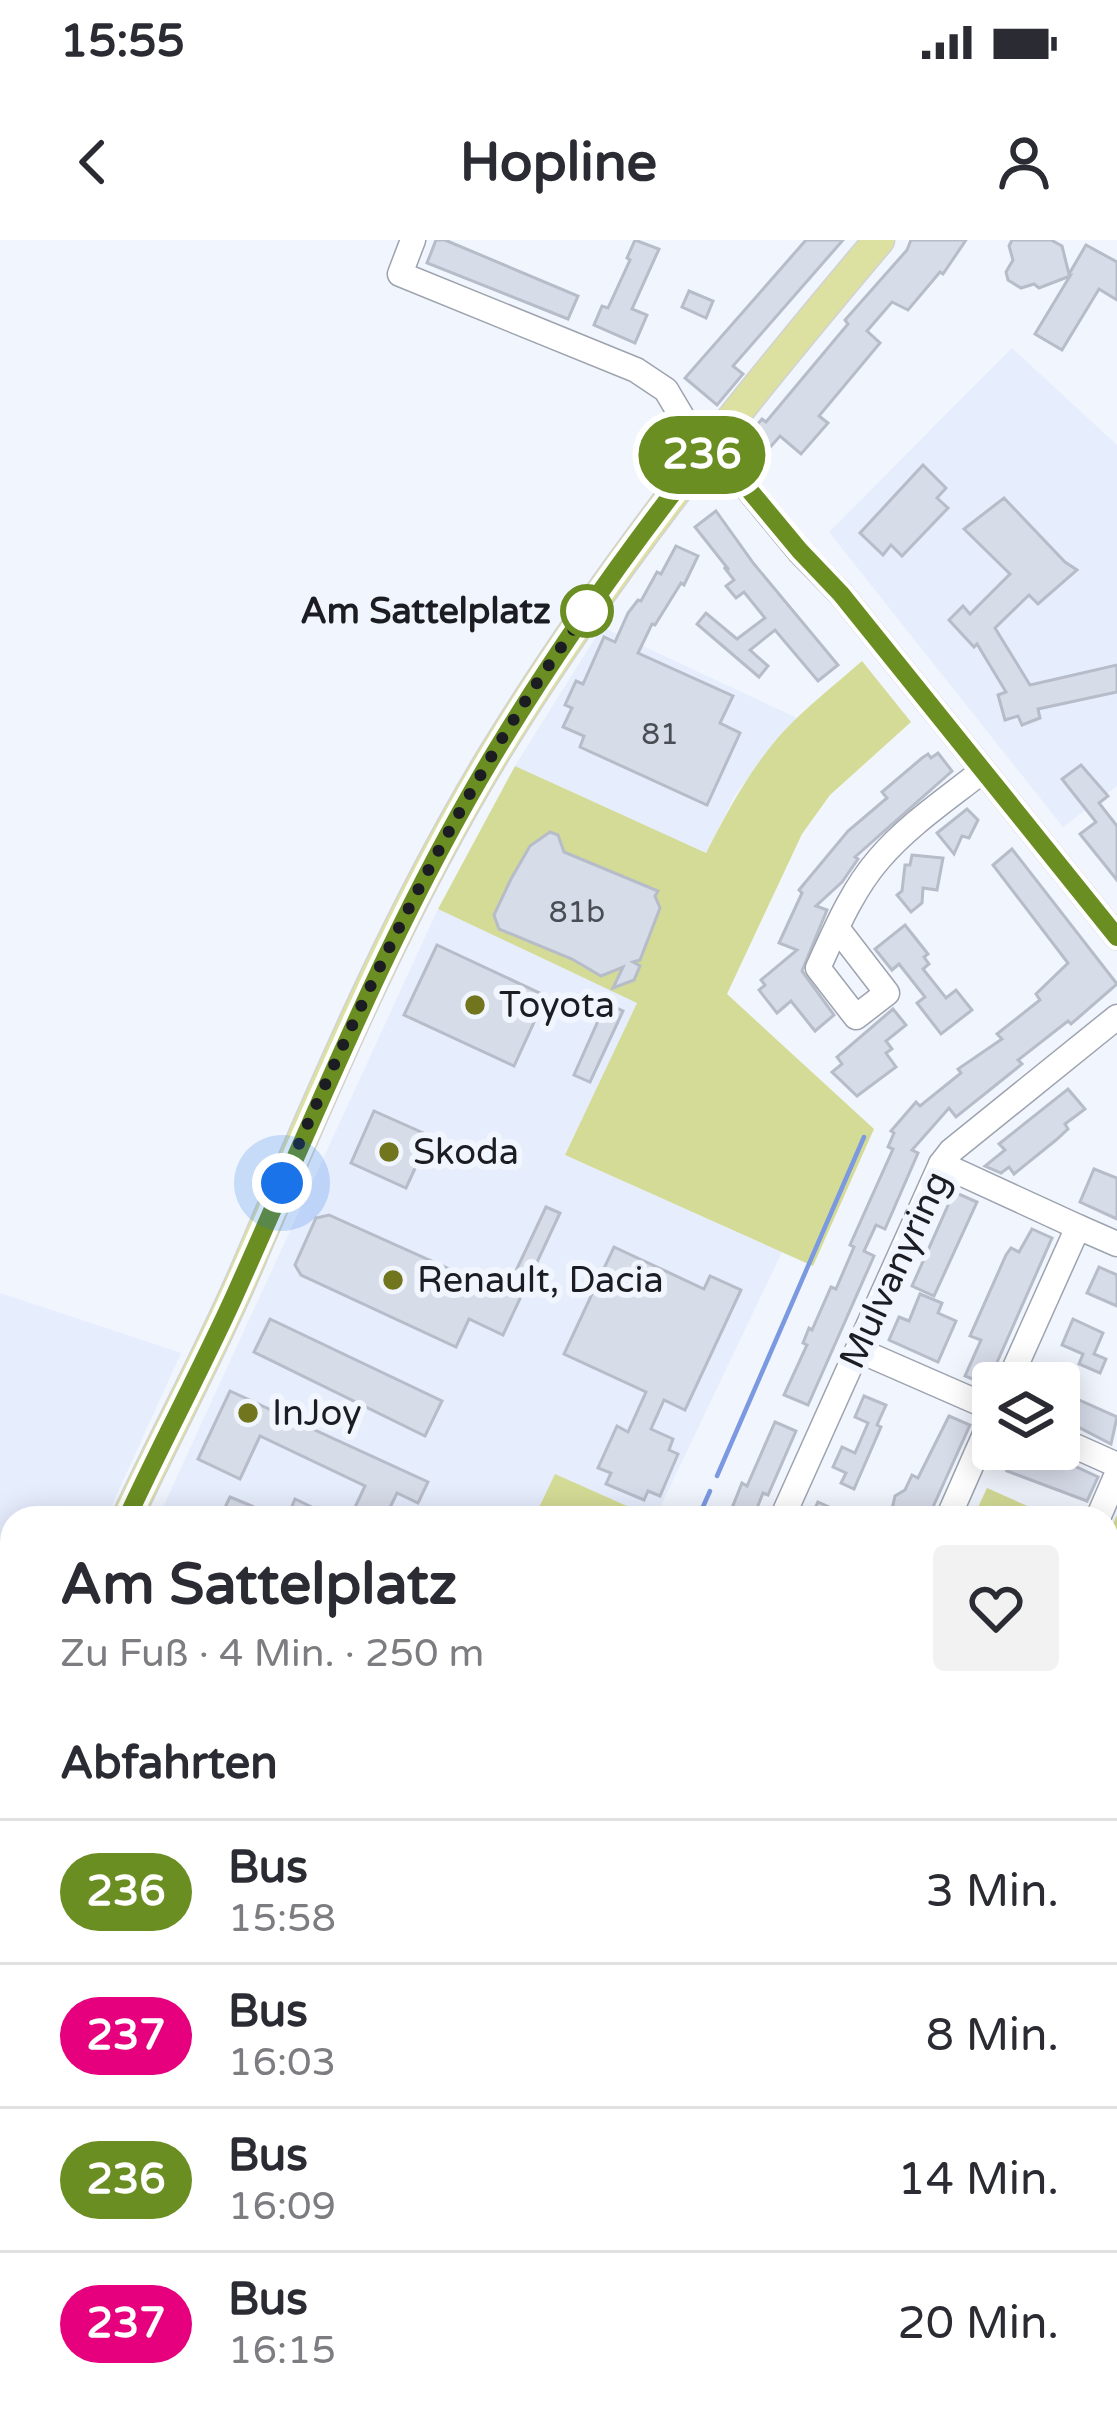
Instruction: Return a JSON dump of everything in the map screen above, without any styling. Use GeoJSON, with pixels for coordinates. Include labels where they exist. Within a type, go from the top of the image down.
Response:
{"type":"FeatureCollection","features":[{"type":"Feature","properties":{"kind":"main road"},"geometry":{"type":"LineString","coordinates":[[133,1506],[390,950],[482,777],[582,618],[711,444],[879,240]]}},
{"type":"Feature","properties":{"kind":"street"},"geometry":{"type":"LineString","coordinates":[[413,240],[400,274],[636,370],[667,390],[685,422]]}},
{"type":"Feature","properties":{"kind":"street"},"geometry":{"type":"LineString","coordinates":[[711,444],[854,610],[1116,935]]}},
{"type":"Feature","properties":{"kind":"street"},"geometry":{"type":"LineString","coordinates":[[837,928],[879,859],[981,772]]}},
{"type":"Feature","properties":{"kind":"street","name":"Mulvanyring"},"geometry":{"type":"LineString","coordinates":[[787,1506],[941,1164],[1117,1017]]}},
{"type":"Feature","properties":{"kind":"street"},"geometry":{"type":"LineString","coordinates":[[941,1164],[1117,1244]]}},
{"type":"Feature","properties":{"kind":"street"},"geometry":{"type":"LineString","coordinates":[[1017,1362],[1078,1227]]}},
{"type":"Feature","properties":{"kind":"street"},"geometry":{"type":"LineString","coordinates":[[858,1350],[972,1402]]}},
{"type":"Feature","properties":{"kind":"street"},"geometry":{"type":"LineString","coordinates":[[1080,1448],[1117,1465]]}},
{"type":"Feature","properties":{"kind":"street"},"geometry":{"type":"LineString","coordinates":[[953,1506],[972,1461]]}},
{"type":"Feature","properties":{"kind":"street"},"geometry":{"type":"LineString","coordinates":[[1103,1506],[1117,1474]]}},
{"type":"Feature","properties":{"kind":"shaded area"},"geometry":{"type":"Polygon","coordinates":[[[1012,348],[1117,445],[1117,786],[1063,827],[829,532],[1012,348]]]}},
{"type":"Feature","properties":{"kind":"shaded area"},"geometry":{"type":"Polygon","coordinates":[[[602,627],[797,718],[735,795],[706,854],[515,766],[602,627]]]}},
{"type":"Feature","properties":{"kind":"shaded area"},"geometry":{"type":"Polygon","coordinates":[[[438,909],[638,1003],[565,1155],[782,1252],[661,1506],[627,1506],[555,1475],[540,1506],[164,1506],[438,909]]]}},
{"type":"Feature","properties":{"kind":"shaded area"},"geometry":{"type":"Polygon","coordinates":[[[0,1293],[181,1353],[111,1506],[0,1506],[0,1293]]]}},
{"type":"Feature","properties":{"kind":"green space"},"geometry":{"type":"Polygon","coordinates":[[[862,661],[911,722],[830,795],[802,834],[727,994],[874,1129],[813,1266],[565,1155],[637,1003],[438,909],[515,766],[706,853],[740,790],[771,746],[862,661]]]}},
{"type":"Feature","properties":{"kind":"green space"},"geometry":{"type":"Polygon","coordinates":[[[555,1474],[627,1506],[540,1506],[555,1474]]]}},
{"type":"Feature","properties":{"kind":"green space"},"geometry":{"type":"Polygon","coordinates":[[[987,1488],[1028,1506],[979,1506],[987,1488]]]}},
{"type":"Feature","properties":{"kind":"building"},"geometry":{"type":"Polygon","coordinates":[[[436,240],[578,296],[568,319],[427,263],[436,240]]]}},
{"type":"Feature","properties":{"kind":"building"},"geometry":{"type":"Polygon","coordinates":[[[635,240],[659,249],[632,309],[647,315],[635,343],[594,325],[602,306],[608,308],[635,240]]]}},
{"type":"Feature","properties":{"kind":"building"},"geometry":{"type":"Polygon","coordinates":[[[806,240],[843,240],[733,366],[743,374],[717,405],[685,378],[806,240]]]}},
{"type":"Feature","properties":{"kind":"building"},"geometry":{"type":"Polygon","coordinates":[[[911,240],[966,240],[943,274],[908,310],[892,302],[867,331],[880,343],[819,416],[828,423],[801,454],[780,436],[764,454],[750,433],[762,419],[766,422],[848,324],[845,320],[911,240]]]}},
{"type":"Feature","properties":{"kind":"building"},"geometry":{"type":"Polygon","coordinates":[[[1012,240],[1051,240],[1062,246],[1069,274],[1086,245],[1117,262],[1117,300],[1099,289],[1062,350],[1035,334],[1070,276],[1039,288],[1034,284],[1021,288],[1008,280],[1012,240]]]}},
{"type":"Feature","properties":{"kind":"building"},"geometry":{"type":"Polygon","coordinates":[[[689,291],[713,301],[706,318],[682,307],[689,291]]]}},
{"type":"Feature","properties":{"kind":"building"},"geometry":{"type":"Polygon","coordinates":[[[923,465],[946,488],[937,498],[948,508],[902,556],[891,545],[883,555],[860,533],[923,465]]]}},
{"type":"Feature","properties":{"kind":"building"},"geometry":{"type":"Polygon","coordinates":[[[1004,498],[1077,570],[1038,604],[1029,595],[995,628],[1030,685],[1117,665],[1117,692],[1038,709],[1040,718],[1022,725],[1018,716],[1005,720],[998,695],[1006,692],[977,644],[974,647],[949,620],[963,606],[970,614],[1010,574],[964,529],[1004,498]]]}},
{"type":"Feature","properties":{"kind":"building"},"geometry":{"type":"Polygon","coordinates":[[[716,511],[838,665],[818,681],[775,630],[750,650],[768,666],[759,677],[697,624],[706,613],[737,639],[765,618],[744,592],[736,598],[726,586],[734,580],[724,567],[729,570],[695,527],[716,511]]]}},
{"type":"Feature","properties":{"kind":"building"},"geometry":{"type":"Polygon","coordinates":[[[676,546],[698,556],[638,653],[733,696],[720,723],[740,733],[707,805],[580,747],[584,736],[563,727],[572,708],[565,705],[576,681],[583,684],[604,637],[615,642],[628,613],[641,601],[657,572],[661,574],[676,546]]]}},
{"type":"Feature","properties":{"kind":"building"},"geometry":{"type":"Polygon","coordinates":[[[938,753],[952,771],[855,857],[842,882],[816,906],[827,910],[802,971],[834,1015],[815,1031],[791,1001],[777,1013],[759,990],[765,985],[761,980],[797,950],[779,943],[802,893],[799,890],[848,831],[887,798],[882,792],[922,758],[938,753]]]}},
{"type":"Feature","properties":{"kind":"building"},"geometry":{"type":"Polygon","coordinates":[[[1081,765],[1108,796],[1099,803],[1117,826],[1117,880],[1080,834],[1096,822],[1062,779],[1081,765]]]}},
{"type":"Feature","properties":{"kind":"building"},"geometry":{"type":"Polygon","coordinates":[[[967,809],[978,820],[969,838],[962,836],[954,854],[937,833],[967,809]]]}},
{"type":"Feature","properties":{"kind":"building"},"geometry":{"type":"Polygon","coordinates":[[[550,832],[558,835],[564,852],[658,891],[660,908],[640,960],[633,962],[640,966],[634,980],[613,988],[623,967],[601,976],[499,929],[494,915],[511,879],[530,846],[550,832]]]}},
{"type":"Feature","properties":{"kind":"building"},"geometry":{"type":"Polygon","coordinates":[[[1012,849],[1117,984],[1071,1024],[1068,1021],[1018,1060],[1022,1064],[956,1117],[949,1108],[912,1150],[918,1153],[885,1229],[876,1225],[864,1251],[874,1256],[808,1405],[784,1395],[807,1345],[803,1343],[809,1328],[812,1330],[831,1287],[836,1289],[854,1247],[850,1245],[893,1149],[888,1147],[891,1131],[916,1102],[920,1106],[961,1073],[958,1069],[1002,1039],[997,1034],[1040,1000],[1036,994],[1068,963],[993,865],[1012,849]]]}},
{"type":"Feature","properties":{"kind":"building"},"geometry":{"type":"Polygon","coordinates":[[[912,855],[943,858],[937,890],[923,888],[922,903],[911,912],[897,895],[912,855]]]}},
{"type":"Feature","properties":{"kind":"building"},"geometry":{"type":"Polygon","coordinates":[[[905,925],[928,954],[924,957],[929,964],[923,969],[946,998],[956,990],[972,1010],[941,1034],[917,1003],[925,997],[899,964],[892,970],[875,949],[905,925]]]}},
{"type":"Feature","properties":{"kind":"building","name":"Toyota"},"geometry":{"type":"Polygon","coordinates":[[[437,945],[546,996],[514,1066],[404,1015],[437,945]]]}},
{"type":"Feature","properties":{"kind":"building"},"geometry":{"type":"Polygon","coordinates":[[[606,1003],[623,1011],[590,1082],[574,1075],[606,1003]]]}},
{"type":"Feature","properties":{"kind":"building"},"geometry":{"type":"Polygon","coordinates":[[[893,1009],[906,1025],[886,1041],[892,1049],[886,1053],[896,1067],[857,1096],[832,1072],[842,1064],[837,1057],[893,1009]]]}},
{"type":"Feature","properties":{"kind":"building"},"geometry":{"type":"Polygon","coordinates":[[[1068,1089],[1085,1109],[1065,1124],[1068,1129],[1014,1174],[1009,1167],[1001,1173],[985,1166],[1005,1150],[999,1144],[1068,1089]]]}},
{"type":"Feature","properties":{"kind":"building","name":"Skoda"},"geometry":{"type":"Polygon","coordinates":[[[374,1111],[430,1136],[406,1188],[351,1163],[374,1111]]]}},
{"type":"Feature","properties":{"kind":"building"},"geometry":{"type":"Polygon","coordinates":[[[1094,1169],[1117,1178],[1117,1219],[1080,1202],[1094,1169]]]}},
{"type":"Feature","properties":{"kind":"building"},"geometry":{"type":"Polygon","coordinates":[[[954,1192],[977,1202],[934,1296],[912,1286],[954,1192]]]}},
{"type":"Feature","properties":{"kind":"building","name":"Renault, Dacia"},"geometry":{"type":"Polygon","coordinates":[[[546,1207],[560,1213],[503,1335],[469,1319],[456,1347],[301,1275],[295,1265],[316,1218],[329,1215],[505,1294],[546,1207]]]}},
{"type":"Feature","properties":{"kind":"building"},"geometry":{"type":"Polygon","coordinates":[[[1032,1229],[1052,1238],[997,1362],[972,1362],[972,1379],[965,1376],[981,1340],[970,1336],[1006,1255],[1011,1248],[1019,1252],[1032,1229]]]}},
{"type":"Feature","properties":{"kind":"building"},"geometry":{"type":"Polygon","coordinates":[[[614,1247],[704,1289],[710,1276],[741,1290],[685,1410],[664,1400],[651,1429],[673,1439],[669,1450],[678,1454],[660,1496],[648,1491],[644,1500],[606,1484],[611,1473],[598,1468],[617,1426],[628,1432],[646,1392],[564,1354],[614,1247]]]}},
{"type":"Feature","properties":{"kind":"building"},"geometry":{"type":"Polygon","coordinates":[[[1099,1267],[1117,1275],[1117,1306],[1087,1293],[1099,1267]]]}},
{"type":"Feature","properties":{"kind":"building"},"geometry":{"type":"Polygon","coordinates":[[[920,1294],[942,1303],[938,1313],[956,1321],[938,1362],[889,1340],[899,1317],[909,1321],[920,1294]]]}},
{"type":"Feature","properties":{"kind":"building"},"geometry":{"type":"Polygon","coordinates":[[[270,1319],[442,1401],[425,1436],[254,1352],[270,1319]]]}},
{"type":"Feature","properties":{"kind":"building"},"geometry":{"type":"Polygon","coordinates":[[[1073,1319],[1103,1333],[1094,1354],[1106,1359],[1100,1373],[1080,1364],[1083,1354],[1062,1345],[1073,1319]]]}},
{"type":"Feature","properties":{"kind":"building","name":"InJoy"},"geometry":{"type":"Polygon","coordinates":[[[230,1391],[428,1482],[418,1503],[397,1493],[391,1506],[356,1506],[365,1486],[260,1436],[240,1479],[198,1459],[230,1391]]]}},
{"type":"Feature","properties":{"kind":"building"},"geometry":{"type":"Polygon","coordinates":[[[864,1396],[886,1405],[854,1489],[841,1483],[846,1473],[833,1467],[842,1447],[855,1453],[868,1423],[855,1417],[864,1396]]]}},
{"type":"Feature","properties":{"kind":"building"},"geometry":{"type":"Polygon","coordinates":[[[1080,1400],[1117,1417],[1111,1444],[1080,1428],[1080,1400]]]}},
{"type":"Feature","properties":{"kind":"building"},"geometry":{"type":"Polygon","coordinates":[[[949,1416],[970,1425],[933,1506],[893,1506],[912,1475],[918,1478],[949,1416]]]}},
{"type":"Feature","properties":{"kind":"building"},"geometry":{"type":"Polygon","coordinates":[[[775,1422],[796,1431],[768,1495],[763,1493],[758,1506],[733,1506],[742,1483],[747,1486],[775,1422]]]}},
{"type":"Feature","properties":{"kind":"building"},"geometry":{"type":"Polygon","coordinates":[[[1080,1469],[1098,1477],[1087,1501],[1007,1471],[1080,1469]]]}},
{"type":"Feature","properties":{"kind":"building"},"geometry":{"type":"Polygon","coordinates":[[[230,1497],[252,1506],[226,1506],[230,1497]]]}},
{"type":"Feature","properties":{"kind":"waterway"},"geometry":{"type":"LineString","coordinates":[[717,1476],[864,1137]]}},
{"type":"Feature","properties":{"kind":"waterway"},"geometry":{"type":"LineString","coordinates":[[703,1506],[710,1491]]}},
{"type":"Feature","properties":{"kind":"bus line","name":"236"},"geometry":{"type":"LineString","coordinates":[[133,1506],[390,950],[501,742],[582,618],[711,444],[841,594],[1117,937]]}},
{"type":"Feature","properties":{"kind":"place","name":"Am Sattelplatz"},"geometry":{"type":"Point","coordinates":[587,611]}},
{"type":"Feature","properties":{"kind":"place","name":"Toyota"},"geometry":{"type":"Point","coordinates":[475,1005]}},
{"type":"Feature","properties":{"kind":"place","name":"Skoda"},"geometry":{"type":"Point","coordinates":[389,1152]}},
{"type":"Feature","properties":{"kind":"place","name":"Renault, Dacia"},"geometry":{"type":"Point","coordinates":[393,1280]}},
{"type":"Feature","properties":{"kind":"place","name":"InJoy"},"geometry":{"type":"Point","coordinates":[248,1413]}},
{"type":"Feature","properties":{"kind":"route"},"geometry":{"type":"LineString","coordinates":[[282,1183],[416,899],[501,742],[587,611]]}}]}
